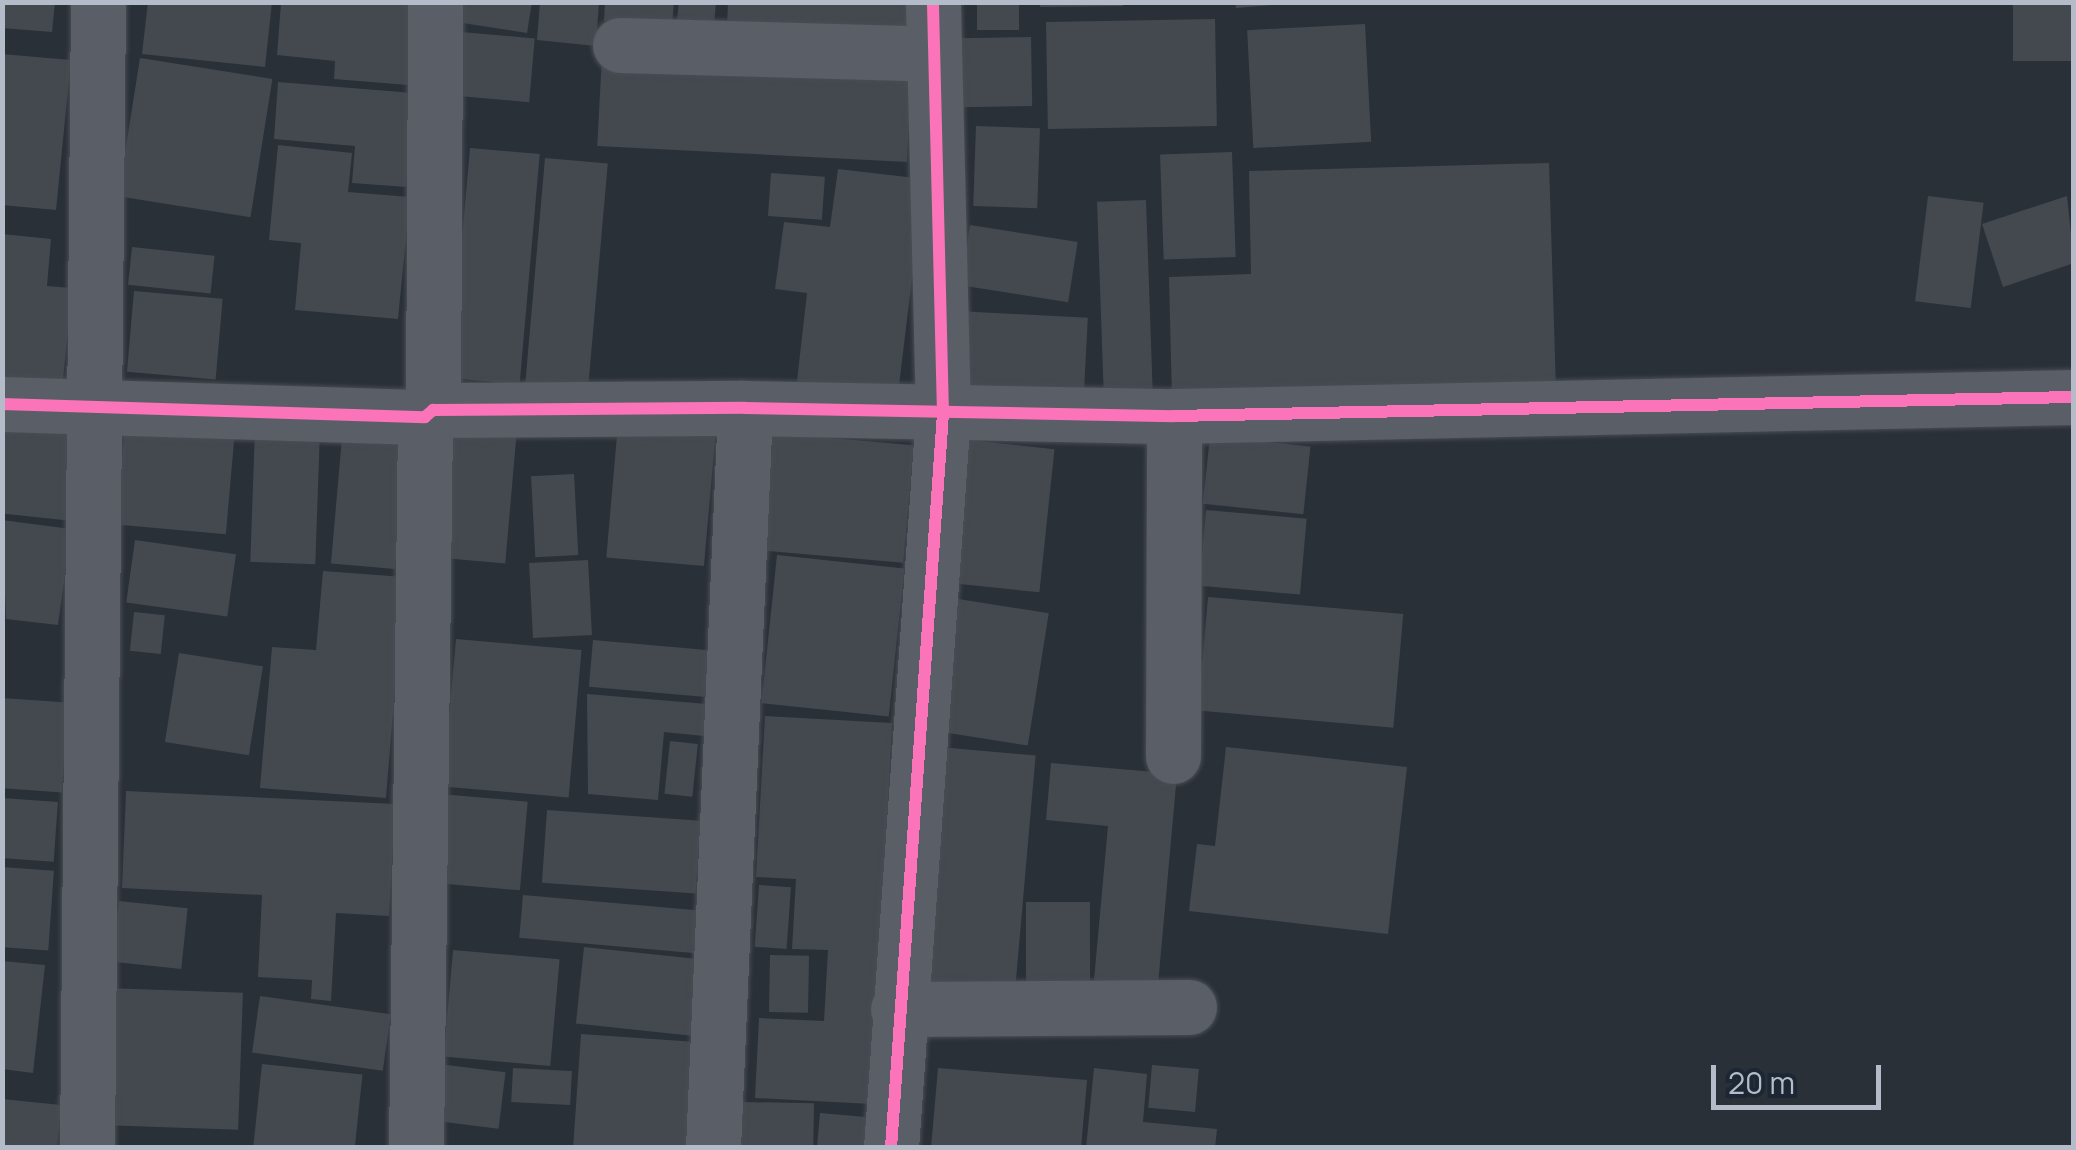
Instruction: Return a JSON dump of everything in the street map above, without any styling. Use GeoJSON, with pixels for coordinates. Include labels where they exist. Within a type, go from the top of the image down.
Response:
{"type":"FeatureCollection","features":[{"type":"Feature","properties":{"kind":"street"},"geometry":{"type":"LineString","coordinates":[[87,1148],[98,407],[98,2]]}},
{"type":"Feature","properties":{"kind":"street"},"geometry":{"type":"LineString","coordinates":[[416,1148],[435,2]]}},
{"type":"Feature","properties":{"kind":"street"},"geometry":{"type":"LineString","coordinates":[[620,45],[934,28],[943,414],[891,1148]]}},
{"type":"Feature","properties":{"kind":"street"},"geometry":{"type":"LineString","coordinates":[[2,404],[429,414],[745,408],[1174,416],[2074,398]]}},
{"type":"Feature","properties":{"kind":"street"},"geometry":{"type":"LineString","coordinates":[[714,1148],[745,408]]}},
{"type":"Feature","properties":{"kind":"street"},"geometry":{"type":"LineString","coordinates":[[1173,756],[1174,416]]}},
{"type":"Feature","properties":{"kind":"street"},"geometry":{"type":"LineString","coordinates":[[898,1009],[1189,1006]]}},
{"type":"Feature","properties":{"kind":"building"},"geometry":{"type":"Polygon","coordinates":[[[2,2],[55,2],[52,32],[2,28],[2,2]]]}},
{"type":"Feature","properties":{"kind":"building"},"geometry":{"type":"Polygon","coordinates":[[[148,2],[272,2],[265,67],[142,54],[148,2]]]}},
{"type":"Feature","properties":{"kind":"building"},"geometry":{"type":"Polygon","coordinates":[[[459,2],[532,2],[527,33],[456,22],[459,2]]]}},
{"type":"Feature","properties":{"kind":"building"},"geometry":{"type":"Polygon","coordinates":[[[540,2],[599,2],[596,46],[537,40],[540,2]]]}},
{"type":"Feature","properties":{"kind":"building"},"geometry":{"type":"Polygon","coordinates":[[[605,2],[674,2],[672,25],[604,21],[605,2]]]}},
{"type":"Feature","properties":{"kind":"building"},"geometry":{"type":"Polygon","coordinates":[[[679,2],[716,2],[714,25],[677,20],[679,2]]]}},
{"type":"Feature","properties":{"kind":"building"},"geometry":{"type":"Polygon","coordinates":[[[728,2],[918,2],[917,32],[727,26],[728,2]]]}},
{"type":"Feature","properties":{"kind":"building"},"geometry":{"type":"Polygon","coordinates":[[[977,2],[1019,2],[1019,30],[977,30],[977,2]]]}},
{"type":"Feature","properties":{"kind":"building"},"geometry":{"type":"Polygon","coordinates":[[[1040,2],[1123,2],[1123,6],[1040,7],[1040,2]]]}},
{"type":"Feature","properties":{"kind":"building"},"geometry":{"type":"Polygon","coordinates":[[[1235,2],[1272,2],[1272,5],[1236,8],[1235,2]]]}},
{"type":"Feature","properties":{"kind":"building"},"geometry":{"type":"Polygon","coordinates":[[[2013,2],[2074,2],[2074,61],[2013,61],[2013,2]]]}},
{"type":"Feature","properties":{"kind":"building"},"geometry":{"type":"Polygon","coordinates":[[[281,3],[415,3],[408,85],[334,79],[335,61],[277,55],[281,3]]]}},
{"type":"Feature","properties":{"kind":"building"},"geometry":{"type":"Polygon","coordinates":[[[1215,19],[1217,126],[1048,129],[1046,22],[1215,19]]]}},
{"type":"Feature","properties":{"kind":"building"},"geometry":{"type":"Polygon","coordinates":[[[1365,24],[1371,142],[1253,148],[1247,30],[1365,24]]]}},
{"type":"Feature","properties":{"kind":"building"},"geometry":{"type":"Polygon","coordinates":[[[461,32],[535,38],[529,102],[455,96],[461,32]]]}},
{"type":"Feature","properties":{"kind":"building"},"geometry":{"type":"Polygon","coordinates":[[[1031,37],[1032,106],[960,107],[959,38],[1031,37]]]}},
{"type":"Feature","properties":{"kind":"building"},"geometry":{"type":"Polygon","coordinates":[[[2,54],[71,60],[56,210],[2,205],[2,54]]]}},
{"type":"Feature","properties":{"kind":"building"},"geometry":{"type":"Polygon","coordinates":[[[602,55],[912,71],[907,162],[597,146],[602,55]]]}},
{"type":"Feature","properties":{"kind":"building"},"geometry":{"type":"Polygon","coordinates":[[[140,58],[272,79],[250,217],[118,196],[140,58]]]}},
{"type":"Feature","properties":{"kind":"building"},"geometry":{"type":"Polygon","coordinates":[[[278,82],[413,93],[406,187],[352,183],[355,146],[274,139],[278,82]]]}},
{"type":"Feature","properties":{"kind":"building"},"geometry":{"type":"Polygon","coordinates":[[[976,126],[1040,128],[1037,208],[973,206],[976,126]]]}},
{"type":"Feature","properties":{"kind":"building"},"geometry":{"type":"Polygon","coordinates":[[[278,145],[352,153],[348,192],[410,197],[398,319],[295,310],[301,243],[269,240],[278,145]]]}},
{"type":"Feature","properties":{"kind":"building"},"geometry":{"type":"Polygon","coordinates":[[[470,148],[540,154],[520,384],[450,378],[470,148]]]}},
{"type":"Feature","properties":{"kind":"building"},"geometry":{"type":"Polygon","coordinates":[[[1232,152],[1236,257],[1164,259],[1160,155],[1232,152]]]}},
{"type":"Feature","properties":{"kind":"building"},"geometry":{"type":"Polygon","coordinates":[[[545,158],[608,163],[588,392],[525,386],[545,158]]]}},
{"type":"Feature","properties":{"kind":"building"},"geometry":{"type":"Polygon","coordinates":[[[1549,163],[1556,389],[1172,400],[1169,277],[1251,274],[1249,171],[1549,163]]]}},
{"type":"Feature","properties":{"kind":"building"},"geometry":{"type":"Polygon","coordinates":[[[838,169],[924,179],[897,402],[796,390],[807,293],[775,289],[784,222],[830,227],[838,169]]]}},
{"type":"Feature","properties":{"kind":"building"},"geometry":{"type":"Polygon","coordinates":[[[771,173],[825,177],[822,220],[768,216],[771,173]]]}},
{"type":"Feature","properties":{"kind":"building"},"geometry":{"type":"Polygon","coordinates":[[[1928,196],[1984,203],[1971,308],[1915,301],[1928,196]]]}},
{"type":"Feature","properties":{"kind":"building"},"geometry":{"type":"Polygon","coordinates":[[[2067,196],[2074,263],[2003,287],[1982,224],[2067,196]]]}},
{"type":"Feature","properties":{"kind":"building"},"geometry":{"type":"Polygon","coordinates":[[[1146,200],[1153,392],[1104,394],[1097,202],[1146,200]]]}},
{"type":"Feature","properties":{"kind":"building"},"geometry":{"type":"Polygon","coordinates":[[[970,225],[1078,242],[1068,302],[960,285],[970,225]]]}},
{"type":"Feature","properties":{"kind":"building"},"geometry":{"type":"Polygon","coordinates":[[[2,234],[51,239],[47,286],[72,288],[62,390],[2,383],[2,234]]]}},
{"type":"Feature","properties":{"kind":"building"},"geometry":{"type":"Polygon","coordinates":[[[132,247],[215,256],[211,293],[128,285],[132,247]]]}},
{"type":"Feature","properties":{"kind":"building"},"geometry":{"type":"Polygon","coordinates":[[[134,291],[223,299],[216,379],[127,372],[134,291]]]}},
{"type":"Feature","properties":{"kind":"building"},"geometry":{"type":"Polygon","coordinates":[[[958,311],[1088,318],[1084,399],[954,392],[958,311]]]}},
{"type":"Feature","properties":{"kind":"building"},"geometry":{"type":"Polygon","coordinates":[[[2,415],[83,423],[72,521],[2,514],[2,415]]]}},
{"type":"Feature","properties":{"kind":"building"},"geometry":{"type":"Polygon","coordinates":[[[618,424],[716,433],[704,566],[606,557],[618,424]]]}},
{"type":"Feature","properties":{"kind":"building"},"geometry":{"type":"Polygon","coordinates":[[[125,425],[235,435],[226,534],[116,525],[125,425]]]}},
{"type":"Feature","properties":{"kind":"building"},"geometry":{"type":"Polygon","coordinates":[[[343,426],[407,432],[395,569],[331,563],[343,426]]]}},
{"type":"Feature","properties":{"kind":"building"},"geometry":{"type":"Polygon","coordinates":[[[449,426],[517,432],[505,563],[437,557],[449,426]]]}},
{"type":"Feature","properties":{"kind":"building"},"geometry":{"type":"Polygon","coordinates":[[[255,428],[320,430],[315,564],[250,562],[255,428]]]}},
{"type":"Feature","properties":{"kind":"building"},"geometry":{"type":"Polygon","coordinates":[[[773,433],[913,445],[903,563],[763,551],[773,433]]]}},
{"type":"Feature","properties":{"kind":"building"},"geometry":{"type":"Polygon","coordinates":[[[1210,436],[1310,447],[1303,514],[1203,504],[1210,436]]]}},
{"type":"Feature","properties":{"kind":"building"},"geometry":{"type":"Polygon","coordinates":[[[958,439],[1054,449],[1039,592],[943,582],[958,439]]]}},
{"type":"Feature","properties":{"kind":"building"},"geometry":{"type":"Polygon","coordinates":[[[574,474],[578,555],[535,557],[531,476],[574,474]]]}},
{"type":"Feature","properties":{"kind":"building"},"geometry":{"type":"Polygon","coordinates":[[[1206,510],[1307,519],[1300,595],[1199,586],[1206,510]]]}},
{"type":"Feature","properties":{"kind":"building"},"geometry":{"type":"Polygon","coordinates":[[[2,520],[71,529],[58,625],[6,619],[2,520]]]}},
{"type":"Feature","properties":{"kind":"building"},"geometry":{"type":"Polygon","coordinates":[[[135,540],[236,554],[227,617],[126,602],[135,540]]]}},
{"type":"Feature","properties":{"kind":"building"},"geometry":{"type":"Polygon","coordinates":[[[777,555],[904,568],[889,717],[761,703],[777,555]]]}},
{"type":"Feature","properties":{"kind":"building"},"geometry":{"type":"Polygon","coordinates":[[[588,560],[592,635],[533,638],[529,563],[588,560]]]}},
{"type":"Feature","properties":{"kind":"building"},"geometry":{"type":"Polygon","coordinates":[[[323,571],[404,577],[386,798],[260,788],[272,647],[316,650],[323,571]]]}},
{"type":"Feature","properties":{"kind":"building"},"geometry":{"type":"Polygon","coordinates":[[[946,597],[1049,613],[1028,746],[925,729],[946,597]]]}},
{"type":"Feature","properties":{"kind":"building"},"geometry":{"type":"Polygon","coordinates":[[[1208,597],[1403,614],[1393,728],[1198,711],[1208,597]]]}},
{"type":"Feature","properties":{"kind":"building"},"geometry":{"type":"Polygon","coordinates":[[[134,612],[165,615],[161,654],[130,651],[134,612]]]}},
{"type":"Feature","properties":{"kind":"building"},"geometry":{"type":"Polygon","coordinates":[[[456,639],[582,650],[569,797],[443,786],[456,639]]]}},
{"type":"Feature","properties":{"kind":"building"},"geometry":{"type":"Polygon","coordinates":[[[593,640],[713,650],[708,697],[589,687],[593,640]]]}},
{"type":"Feature","properties":{"kind":"building"},"geometry":{"type":"Polygon","coordinates":[[[179,653],[263,666],[249,755],[165,742],[179,653]]]}},
{"type":"Feature","properties":{"kind":"building"},"geometry":{"type":"Polygon","coordinates":[[[587,694],[707,704],[704,736],[664,732],[658,800],[588,794],[587,694]]]}},
{"type":"Feature","properties":{"kind":"building"},"geometry":{"type":"Polygon","coordinates":[[[2,698],[68,703],[62,792],[2,788],[2,698]]]}},
{"type":"Feature","properties":{"kind":"building"},"geometry":{"type":"Polygon","coordinates":[[[765,716],[892,723],[872,1104],[755,1098],[759,1018],[824,1021],[828,950],[792,949],[796,879],[756,877],[765,716]]]}},
{"type":"Feature","properties":{"kind":"building"},"geometry":{"type":"Polygon","coordinates":[[[670,741],[698,744],[692,797],[664,794],[670,741]]]}},
{"type":"Feature","properties":{"kind":"building"},"geometry":{"type":"Polygon","coordinates":[[[939,747],[1036,755],[1015,990],[919,981],[939,747]]]}},
{"type":"Feature","properties":{"kind":"building"},"geometry":{"type":"Polygon","coordinates":[[[1226,747],[1407,767],[1388,934],[1189,911],[1197,844],[1215,846],[1226,747]]]}},
{"type":"Feature","properties":{"kind":"building"},"geometry":{"type":"Polygon","coordinates":[[[1051,763],[1177,774],[1158,985],[1094,980],[1108,826],[1046,820],[1051,763]]]}},
{"type":"Feature","properties":{"kind":"building"},"geometry":{"type":"Polygon","coordinates":[[[126,791],[395,804],[389,916],[336,913],[331,1001],[311,999],[312,980],[258,977],[262,895],[122,888],[126,791]]]}},
{"type":"Feature","properties":{"kind":"building"},"geometry":{"type":"Polygon","coordinates":[[[440,794],[528,802],[520,890],[432,883],[440,794]]]}},
{"type":"Feature","properties":{"kind":"building"},"geometry":{"type":"Polygon","coordinates":[[[2,798],[58,802],[54,862],[2,858],[2,798]]]}},
{"type":"Feature","properties":{"kind":"building"},"geometry":{"type":"Polygon","coordinates":[[[547,810],[701,821],[696,894],[542,883],[547,810]]]}},
{"type":"Feature","properties":{"kind":"building"},"geometry":{"type":"Polygon","coordinates":[[[2,867],[54,871],[48,950],[2,947],[2,867]]]}},
{"type":"Feature","properties":{"kind":"building"},"geometry":{"type":"Polygon","coordinates":[[[759,885],[791,887],[787,949],[755,947],[759,885]]]}},
{"type":"Feature","properties":{"kind":"building"},"geometry":{"type":"Polygon","coordinates":[[[523,895],[705,911],[702,954],[519,938],[523,895]]]}},
{"type":"Feature","properties":{"kind":"building"},"geometry":{"type":"Polygon","coordinates":[[[119,901],[188,908],[181,969],[113,962],[119,901]]]}},
{"type":"Feature","properties":{"kind":"building"},"geometry":{"type":"Polygon","coordinates":[[[1026,902],[1090,902],[1090,984],[1026,984],[1026,902]]]}},
{"type":"Feature","properties":{"kind":"building"},"geometry":{"type":"Polygon","coordinates":[[[584,947],[704,960],[696,1036],[576,1024],[584,947]]]}},
{"type":"Feature","properties":{"kind":"building"},"geometry":{"type":"Polygon","coordinates":[[[453,950],[560,959],[550,1066],[444,1057],[453,950]]]}},
{"type":"Feature","properties":{"kind":"building"},"geometry":{"type":"Polygon","coordinates":[[[770,955],[809,956],[808,1013],[769,1012],[770,955]]]}},
{"type":"Feature","properties":{"kind":"building"},"geometry":{"type":"Polygon","coordinates":[[[2,961],[45,965],[33,1073],[2,1069],[2,961]]]}},
{"type":"Feature","properties":{"kind":"building"},"geometry":{"type":"Polygon","coordinates":[[[105,988],[243,993],[238,1130],[100,1125],[105,988]]]}},
{"type":"Feature","properties":{"kind":"building"},"geometry":{"type":"Polygon","coordinates":[[[260,996],[391,1014],[383,1071],[252,1052],[260,996]]]}},
{"type":"Feature","properties":{"kind":"building"},"geometry":{"type":"Polygon","coordinates":[[[581,1034],[704,1043],[696,1148],[573,1148],[581,1034]]]}},
{"type":"Feature","properties":{"kind":"building"},"geometry":{"type":"Polygon","coordinates":[[[262,1064],[362,1075],[355,1148],[253,1148],[262,1064]]]}},
{"type":"Feature","properties":{"kind":"building"},"geometry":{"type":"Polygon","coordinates":[[[439,1064],[506,1072],[499,1129],[432,1121],[439,1064]]]}},
{"type":"Feature","properties":{"kind":"building"},"geometry":{"type":"Polygon","coordinates":[[[1152,1065],[1199,1069],[1195,1112],[1148,1108],[1152,1065]]]}},
{"type":"Feature","properties":{"kind":"building"},"geometry":{"type":"Polygon","coordinates":[[[513,1068],[572,1071],[570,1105],[511,1102],[513,1068]]]}},
{"type":"Feature","properties":{"kind":"building"},"geometry":{"type":"Polygon","coordinates":[[[938,1068],[1087,1080],[1081,1148],[931,1148],[938,1068]]]}},
{"type":"Feature","properties":{"kind":"building"},"geometry":{"type":"Polygon","coordinates":[[[1094,1068],[1147,1074],[1143,1122],[1217,1129],[1215,1148],[1086,1148],[1094,1068]]]}},
{"type":"Feature","properties":{"kind":"building"},"geometry":{"type":"Polygon","coordinates":[[[2,1099],[61,1105],[57,1148],[2,1148],[2,1099]]]}},
{"type":"Feature","properties":{"kind":"building"},"geometry":{"type":"Polygon","coordinates":[[[742,1102],[814,1103],[813,1148],[741,1148],[742,1102]]]}},
{"type":"Feature","properties":{"kind":"building"},"geometry":{"type":"Polygon","coordinates":[[[820,1113],[869,1117],[866,1148],[817,1148],[820,1113]]]}},
{"type":"Feature","properties":{"kind":"cycle path"},"geometry":{"type":"LineString","coordinates":[[891,1148],[943,414],[933,2]]}},
{"type":"Feature","properties":{"kind":"cycle path"},"geometry":{"type":"LineString","coordinates":[[2,404],[425,417],[433,410],[745,408],[1174,416],[2074,397]]}}]}
